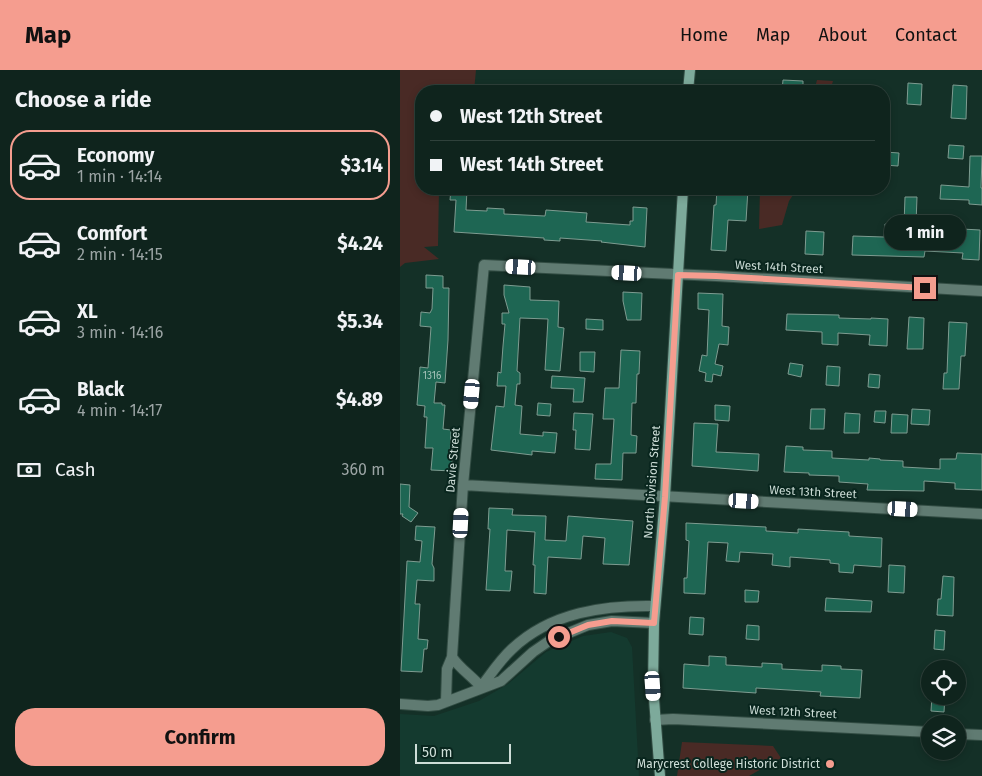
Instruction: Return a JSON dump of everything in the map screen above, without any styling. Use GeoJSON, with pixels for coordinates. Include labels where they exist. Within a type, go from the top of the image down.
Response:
{"type":"FeatureCollection","features":[{"type":"Feature","properties":{"kind":"main road"},"geometry":{"type":"LineString","coordinates":[[689,85],[690,70]]}},
{"type":"Feature","properties":{"kind":"main road","name":"North Division Street"},"geometry":{"type":"LineString","coordinates":[[660,776],[653,677],[654,623],[665,497],[683,195]]}},
{"type":"Feature","properties":{"kind":"street","name":"West 14th Street"},"geometry":{"type":"LineString","coordinates":[[484,265],[982,291]]}},
{"type":"Feature","properties":{"kind":"street","name":"Davie Street"},"geometry":{"type":"LineString","coordinates":[[446,702],[447,669],[452,657],[463,486],[484,265]]}},
{"type":"Feature","properties":{"kind":"street","name":"West 13th Street"},"geometry":{"type":"LineString","coordinates":[[463,486],[982,514]]}},
{"type":"Feature","properties":{"kind":"street"},"geometry":{"type":"LineString","coordinates":[[481,687],[513,648],[530,635],[552,623],[572,614],[601,608],[625,605],[655,606]]}},
{"type":"Feature","properties":{"kind":"street"},"geometry":{"type":"LineString","coordinates":[[400,704],[428,706],[462,697],[481,687],[501,680],[533,652],[549,641],[588,625],[612,621],[654,623]]}},
{"type":"Feature","properties":{"kind":"street"},"geometry":{"type":"LineString","coordinates":[[452,657],[462,670],[481,687]]}},
{"type":"Feature","properties":{"kind":"street","name":"West 12th Street"},"geometry":{"type":"LineString","coordinates":[[655,720],[683,719],[921,732]]}},
{"type":"Feature","properties":{"kind":"street"},"geometry":{"type":"LineString","coordinates":[[966,734],[982,735]]}},
{"type":"Feature","properties":{"kind":"shaded area"},"geometry":{"type":"Polygon","coordinates":[[[400,70],[476,70],[475,85],[415,85],[415,195],[439,195],[438,246],[424,247],[439,259],[405,263],[400,267],[400,70]]]}},
{"type":"Feature","properties":{"kind":"shaded area"},"geometry":{"type":"Polygon","coordinates":[[[817,80],[833,81],[832,85],[816,85],[817,80]]]}},
{"type":"Feature","properties":{"kind":"shaded area"},"geometry":{"type":"Polygon","coordinates":[[[760,195],[793,195],[789,201],[782,225],[759,229],[760,195]]]}},
{"type":"Feature","properties":{"kind":"shaded area"},"geometry":{"type":"Polygon","coordinates":[[[611,632],[627,638],[632,647],[639,776],[400,776],[400,714],[434,716],[479,701],[508,684],[546,652],[583,636],[611,632]]]}},
{"type":"Feature","properties":{"kind":"shaded area"},"geometry":{"type":"Polygon","coordinates":[[[682,742],[773,746],[781,758],[749,776],[677,776],[682,742]]]}},
{"type":"Feature","properties":{"kind":"building"},"geometry":{"type":"Polygon","coordinates":[[[783,80],[803,81],[803,85],[783,85],[783,80]]]}},
{"type":"Feature","properties":{"kind":"building"},"geometry":{"type":"Polygon","coordinates":[[[908,83],[922,84],[921,105],[907,104],[908,83]]]}},
{"type":"Feature","properties":{"kind":"building"},"geometry":{"type":"Polygon","coordinates":[[[953,85],[967,86],[966,119],[951,118],[953,85]]]}},
{"type":"Feature","properties":{"kind":"building"},"geometry":{"type":"Polygon","coordinates":[[[949,145],[964,146],[963,159],[948,158],[949,145]]]}},
{"type":"Feature","properties":{"kind":"building"},"geometry":{"type":"Polygon","coordinates":[[[890,152],[899,153],[898,166],[890,165],[890,152]]]}},
{"type":"Feature","properties":{"kind":"building"},"geometry":{"type":"Polygon","coordinates":[[[970,156],[982,156],[982,205],[969,204],[969,200],[940,199],[941,185],[969,187],[970,156]]]}},
{"type":"Feature","properties":{"kind":"building"},"geometry":{"type":"Polygon","coordinates":[[[450,195],[467,195],[466,210],[487,211],[487,208],[504,209],[504,214],[545,216],[546,210],[587,213],[586,222],[630,225],[630,221],[633,221],[633,207],[647,208],[645,247],[602,241],[560,238],[560,241],[544,240],[544,238],[454,232],[456,200],[450,200],[450,195]]]}},
{"type":"Feature","properties":{"kind":"building"},"geometry":{"type":"Polygon","coordinates":[[[717,195],[748,195],[746,221],[728,220],[726,251],[711,250],[714,205],[716,205],[717,195]]]}},
{"type":"Feature","properties":{"kind":"building"},"geometry":{"type":"Polygon","coordinates":[[[905,197],[917,197],[916,224],[926,225],[926,227],[980,230],[979,260],[962,259],[963,253],[925,251],[924,257],[852,255],[853,236],[884,237],[885,224],[904,225],[905,197]]]}},
{"type":"Feature","properties":{"kind":"building"},"geometry":{"type":"Polygon","coordinates":[[[806,231],[824,232],[823,255],[805,254],[806,231]]]}},
{"type":"Feature","properties":{"kind":"building"},"geometry":{"type":"Polygon","coordinates":[[[426,275],[443,276],[443,288],[449,288],[445,383],[436,382],[434,403],[445,405],[443,429],[451,430],[450,457],[452,457],[452,471],[431,470],[433,448],[425,448],[427,417],[424,417],[425,406],[417,405],[420,367],[428,368],[431,327],[420,326],[421,312],[430,313],[432,309],[433,288],[426,288],[426,275]]]}},
{"type":"Feature","properties":{"kind":"building"},"geometry":{"type":"Polygon","coordinates":[[[504,285],[530,287],[530,300],[559,301],[558,327],[564,328],[560,371],[545,370],[548,319],[520,318],[517,371],[520,373],[520,384],[517,384],[515,405],[522,406],[520,434],[543,436],[543,432],[557,433],[555,453],[532,451],[532,455],[491,450],[496,406],[504,407],[506,386],[497,386],[498,372],[501,373],[505,324],[502,324],[502,313],[509,313],[504,295],[504,285]]]}},
{"type":"Feature","properties":{"kind":"building"},"geometry":{"type":"Polygon","coordinates":[[[623,292],[642,293],[641,320],[627,320],[623,292]]]}},
{"type":"Feature","properties":{"kind":"building"},"geometry":{"type":"Polygon","coordinates":[[[698,293],[723,294],[722,326],[729,327],[728,345],[719,344],[715,364],[723,366],[721,376],[713,374],[712,382],[705,381],[706,373],[699,371],[702,355],[707,356],[709,310],[698,309],[698,293]]]}},
{"type":"Feature","properties":{"kind":"building"},"geometry":{"type":"Polygon","coordinates":[[[787,314],[839,315],[839,318],[888,319],[887,346],[869,345],[870,335],[838,333],[838,345],[822,344],[822,332],[786,330],[787,314]]]}},
{"type":"Feature","properties":{"kind":"building"},"geometry":{"type":"Polygon","coordinates":[[[909,317],[924,318],[923,349],[907,349],[909,317]]]}},
{"type":"Feature","properties":{"kind":"building"},"geometry":{"type":"Polygon","coordinates":[[[586,319],[603,320],[603,330],[586,329],[586,319]]]}},
{"type":"Feature","properties":{"kind":"building"},"geometry":{"type":"Polygon","coordinates":[[[949,322],[967,323],[965,356],[961,356],[959,389],[943,389],[944,373],[947,373],[949,322]]]}},
{"type":"Feature","properties":{"kind":"building"},"geometry":{"type":"Polygon","coordinates":[[[621,350],[640,351],[636,403],[632,403],[631,435],[637,436],[636,453],[623,453],[622,480],[595,479],[596,464],[611,464],[614,419],[603,419],[605,388],[619,388],[621,350]]]}},
{"type":"Feature","properties":{"kind":"building"},"geometry":{"type":"Polygon","coordinates":[[[580,352],[595,352],[594,372],[580,371],[580,352]]]}},
{"type":"Feature","properties":{"kind":"building"},"geometry":{"type":"Polygon","coordinates":[[[790,363],[803,365],[801,377],[788,374],[790,363]]]}},
{"type":"Feature","properties":{"kind":"building"},"geometry":{"type":"Polygon","coordinates":[[[827,366],[840,367],[839,386],[826,385],[827,366]]]}},
{"type":"Feature","properties":{"kind":"building"},"geometry":{"type":"Polygon","coordinates":[[[869,374],[880,375],[879,388],[868,387],[869,374]]]}},
{"type":"Feature","properties":{"kind":"building"},"geometry":{"type":"Polygon","coordinates":[[[552,376],[585,378],[583,402],[573,402],[574,389],[551,388],[552,376]]]}},
{"type":"Feature","properties":{"kind":"building"},"geometry":{"type":"Polygon","coordinates":[[[538,403],[551,404],[550,416],[537,415],[538,403]]]}},
{"type":"Feature","properties":{"kind":"building"},"geometry":{"type":"Polygon","coordinates":[[[715,405],[730,406],[729,421],[715,420],[715,405]]]}},
{"type":"Feature","properties":{"kind":"building"},"geometry":{"type":"Polygon","coordinates":[[[811,409],[825,409],[824,429],[810,429],[811,409]]]}},
{"type":"Feature","properties":{"kind":"building"},"geometry":{"type":"Polygon","coordinates":[[[912,409],[930,410],[929,425],[911,424],[912,409]]]}},
{"type":"Feature","properties":{"kind":"building"},"geometry":{"type":"Polygon","coordinates":[[[875,411],[886,411],[885,423],[874,422],[875,411]]]}},
{"type":"Feature","properties":{"kind":"building"},"geometry":{"type":"Polygon","coordinates":[[[574,413],[593,414],[590,450],[575,449],[576,430],[573,430],[574,413]]]}},
{"type":"Feature","properties":{"kind":"building"},"geometry":{"type":"Polygon","coordinates":[[[845,413],[860,414],[859,433],[844,433],[845,413]]]}},
{"type":"Feature","properties":{"kind":"building"},"geometry":{"type":"Polygon","coordinates":[[[892,414],[908,415],[907,433],[891,433],[892,414]]]}},
{"type":"Feature","properties":{"kind":"building"},"geometry":{"type":"Polygon","coordinates":[[[694,423],[718,424],[716,452],[759,454],[758,471],[692,466],[694,423]]]}},
{"type":"Feature","properties":{"kind":"building"},"geometry":{"type":"Polygon","coordinates":[[[786,446],[803,447],[803,450],[832,451],[832,458],[869,460],[869,458],[903,461],[903,467],[940,469],[940,459],[956,459],[957,453],[982,454],[982,490],[955,489],[955,483],[924,481],[924,491],[867,490],[868,484],[839,482],[839,476],[784,472],[786,446]]]}},
{"type":"Feature","properties":{"kind":"building"},"geometry":{"type":"Polygon","coordinates":[[[400,484],[410,485],[409,507],[418,513],[411,522],[402,516],[403,514],[400,514],[400,484]]]}},
{"type":"Feature","properties":{"kind":"building"},"geometry":{"type":"Polygon","coordinates":[[[489,508],[513,509],[512,515],[546,516],[545,540],[566,541],[568,516],[633,521],[629,565],[603,564],[605,538],[583,536],[581,559],[548,557],[546,594],[534,593],[535,532],[507,530],[505,571],[512,571],[510,591],[486,590],[490,529],[488,529],[489,508]]]}},
{"type":"Feature","properties":{"kind":"building"},"geometry":{"type":"Polygon","coordinates":[[[686,523],[766,527],[766,531],[798,533],[798,529],[849,532],[849,536],[882,538],[881,567],[854,565],[853,573],[839,572],[839,564],[830,563],[830,560],[790,557],[790,567],[772,565],[773,554],[740,552],[739,562],[726,561],[728,543],[708,542],[705,594],[684,593],[684,578],[687,578],[689,541],[686,540],[686,523]]]}},
{"type":"Feature","properties":{"kind":"building"},"geometry":{"type":"Polygon","coordinates":[[[416,526],[435,527],[432,564],[434,568],[434,581],[417,580],[415,604],[420,604],[418,639],[428,640],[427,649],[424,649],[422,672],[401,671],[407,561],[420,562],[422,541],[415,540],[416,526]]]}},
{"type":"Feature","properties":{"kind":"building"},"geometry":{"type":"Polygon","coordinates":[[[889,565],[905,566],[904,593],[888,592],[889,565]]]}},
{"type":"Feature","properties":{"kind":"building"},"geometry":{"type":"Polygon","coordinates":[[[943,576],[954,577],[953,616],[937,615],[938,599],[941,599],[943,576]]]}},
{"type":"Feature","properties":{"kind":"building"},"geometry":{"type":"Polygon","coordinates":[[[745,590],[759,591],[758,602],[745,602],[745,590]]]}},
{"type":"Feature","properties":{"kind":"building"},"geometry":{"type":"Polygon","coordinates":[[[826,598],[872,601],[871,612],[825,611],[826,598]]]}},
{"type":"Feature","properties":{"kind":"building"},"geometry":{"type":"Polygon","coordinates":[[[690,617],[704,618],[703,635],[689,634],[690,617]]]}},
{"type":"Feature","properties":{"kind":"building"},"geometry":{"type":"Polygon","coordinates":[[[747,625],[759,626],[759,640],[746,639],[747,625]]]}},
{"type":"Feature","properties":{"kind":"building"},"geometry":{"type":"Polygon","coordinates":[[[935,630],[945,631],[944,650],[934,649],[935,630]]]}},
{"type":"Feature","properties":{"kind":"building"},"geometry":{"type":"Polygon","coordinates":[[[709,656],[726,657],[726,665],[762,667],[762,663],[782,664],[782,669],[822,671],[822,665],[841,666],[841,669],[862,670],[860,698],[820,696],[821,692],[756,688],[756,693],[683,688],[684,664],[709,666],[709,656]]]}},
{"type":"Feature","properties":{"kind":"building"},"geometry":{"type":"Polygon","coordinates":[[[931,705],[944,705],[944,712],[931,711],[931,705]]]}},
{"type":"Feature","properties":{"kind":"place","name":"Marycrest College Historic District"},"geometry":{"type":"Point","coordinates":[830,764]}},
{"type":"Feature","properties":{"kind":"route"},"geometry":{"type":"LineString","coordinates":[[559,637],[588,625],[612,621],[654,623],[665,497],[678,275],[925,288]]}}]}
